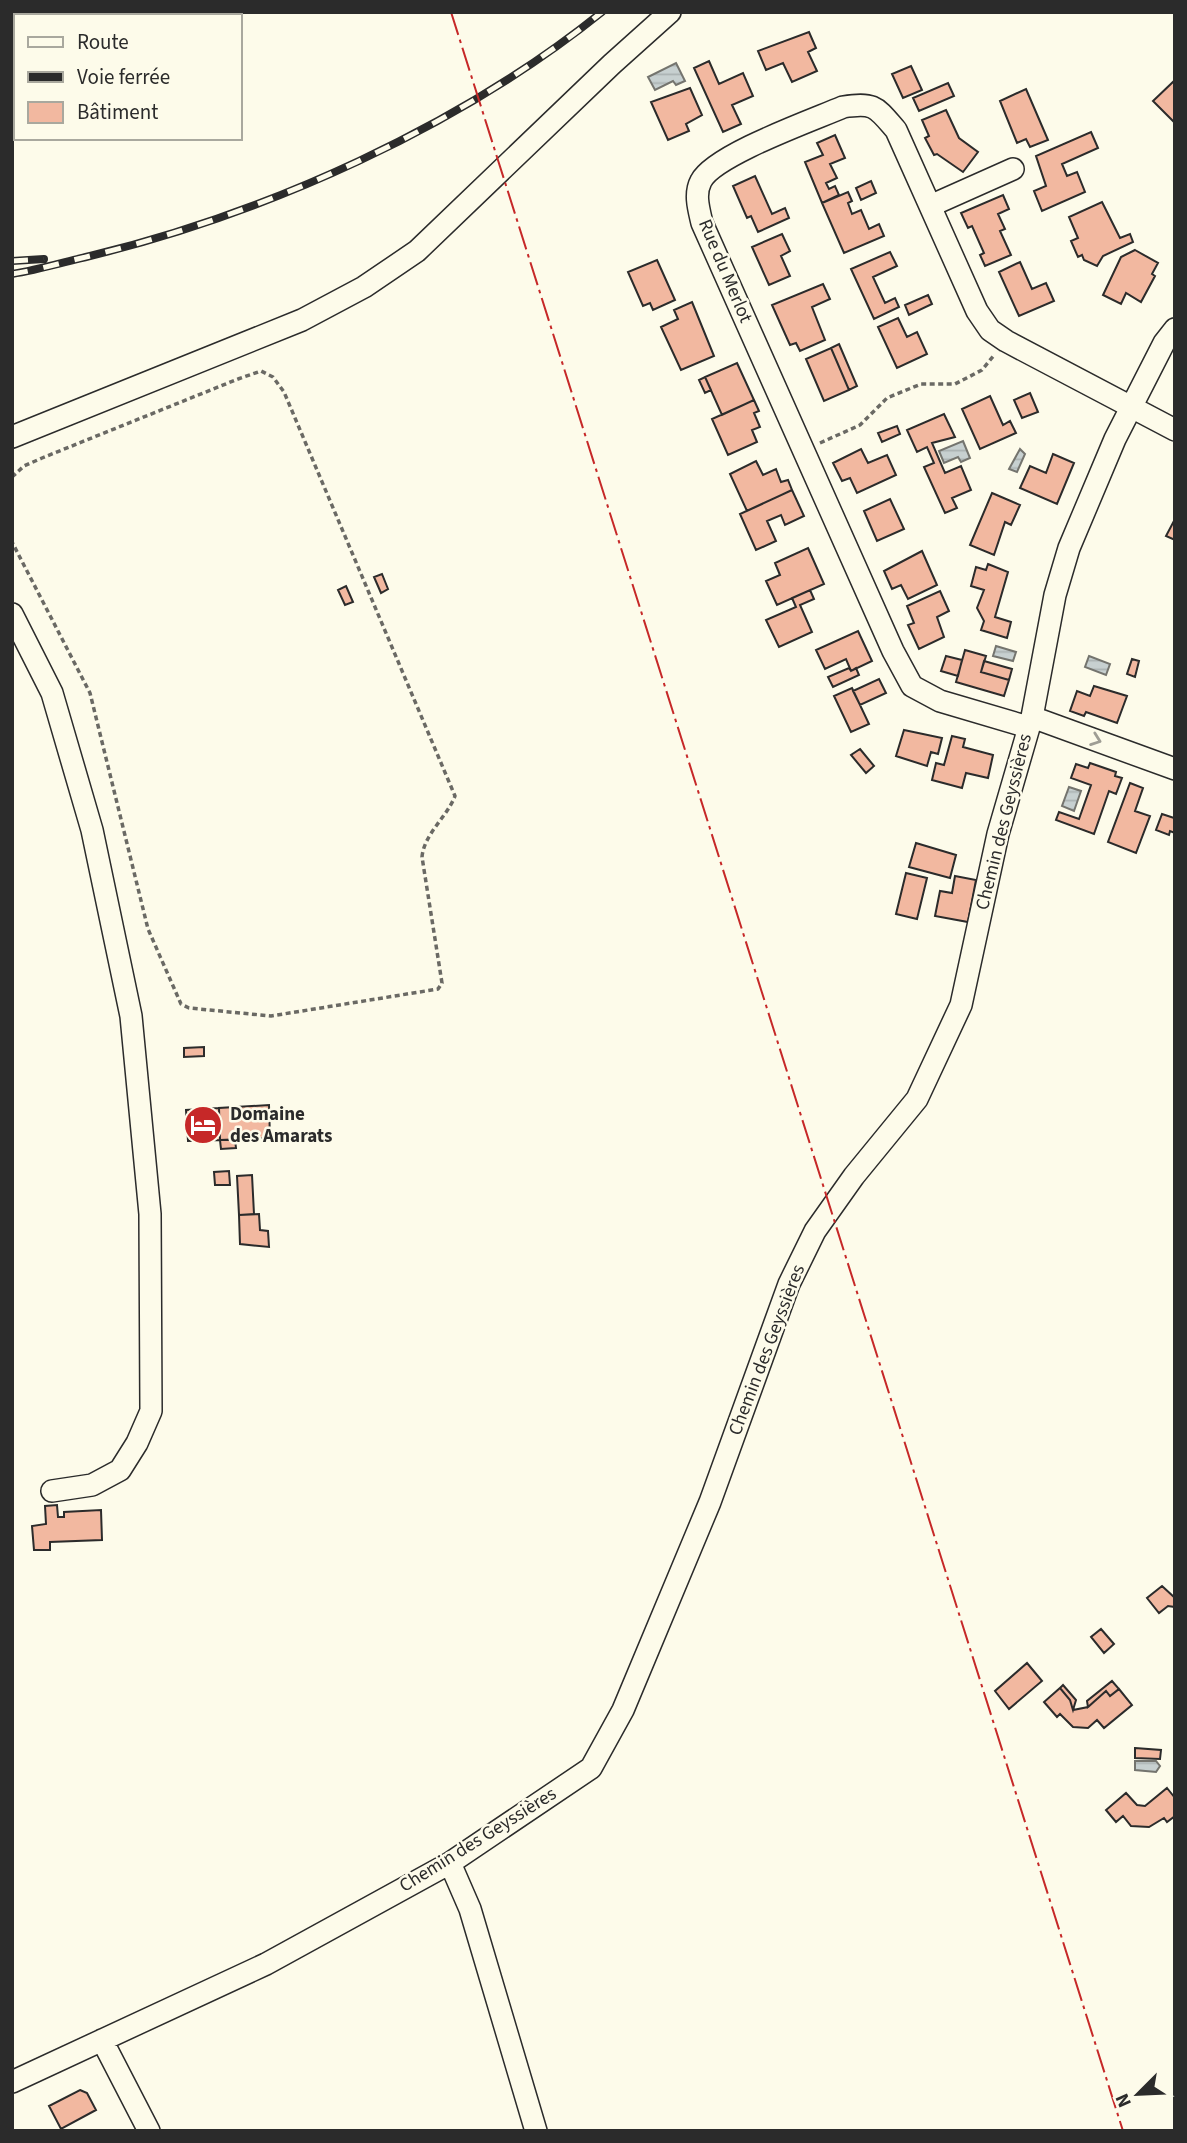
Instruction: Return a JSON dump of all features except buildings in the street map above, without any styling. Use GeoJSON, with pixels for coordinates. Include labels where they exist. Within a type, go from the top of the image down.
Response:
{"type":"FeatureCollection","features":[{"type":"Feature","properties":{"kind":"street"},"geometry":{"type":"LineString","coordinates":[[12,438],[302,320],[364,287],[417,251],[670,12]]}},
{"type":"Feature","properties":{"kind":"street","name":"Rue du Merlot"},"geometry":{"type":"LineString","coordinates":[[1175,430],[990,330],[977,311],[896,130],[875,106],[862,104],[843,107],[718,162],[699,184],[698,202],[702,223],[803,451],[912,686],[940,701],[1030,722],[1175,769]]}},
{"type":"Feature","properties":{"kind":"street"},"geometry":{"type":"LineString","coordinates":[[930,206],[1013,169]]}},
{"type":"Feature","properties":{"kind":"street","name":"Chemin des Geyssières"},"geometry":{"type":"LineString","coordinates":[[12,2082],[266,1964],[450,1863],[591,1768],[623,1710],[710,1502],[789,1284],[815,1231],[854,1176],[917,1099],[961,1005],[998,834],[1030,722],[1055,595],[1069,548],[1131,408],[1164,343],[1175,329]]}},
{"type":"Feature","properties":{"kind":"street"},"geometry":{"type":"LineString","coordinates":[[12,614],[52,693],[92,830],[131,1016],[150,1214],[151,1411],[137,1443],[120,1470],[92,1485],[52,1491]]}},
{"type":"Feature","properties":{"kind":"street"},"geometry":{"type":"LineString","coordinates":[[450,1863],[470,1909],[536,2131]]}},
{"type":"Feature","properties":{"kind":"street"},"geometry":{"type":"LineString","coordinates":[[102,2040],[149,2131]]}},
{"type":"Feature","properties":{"kind":"path"},"geometry":{"type":"LineString","coordinates":[[803,451],[859,425],[887,398],[921,384],[955,384],[982,370],[1006,341]]}},
{"type":"Feature","properties":{"kind":"path"},"geometry":{"type":"LineString","coordinates":[[12,477],[43,458],[238,379],[261,371],[273,377],[284,392],[455,796],[450,808],[423,846],[422,857],[442,983],[438,989],[271,1016],[189,1008],[181,1004],[148,929],[90,693],[12,542]]}},
{"type":"Feature","properties":{"kind":"shaded area"},"geometry":{"type":"Polygon","coordinates":[[[676,63],[685,81],[676,85],[673,81],[655,90],[648,77],[676,63]]]}},
{"type":"Feature","properties":{"kind":"shaded area"},"geometry":{"type":"Polygon","coordinates":[[[963,441],[970,458],[961,462],[958,457],[944,463],[939,451],[963,441]]]}},
{"type":"Feature","properties":{"kind":"shaded area"},"geometry":{"type":"Polygon","coordinates":[[[1020,449],[1025,454],[1017,472],[1009,469],[1020,449]]]}},
{"type":"Feature","properties":{"kind":"shaded area"},"geometry":{"type":"Polygon","coordinates":[[[996,646],[1016,652],[1013,661],[993,656],[996,646]]]}},
{"type":"Feature","properties":{"kind":"shaded area"},"geometry":{"type":"Polygon","coordinates":[[[1089,656],[1110,664],[1106,675],[1085,667],[1089,656]]]}},
{"type":"Feature","properties":{"kind":"shaded area"},"geometry":{"type":"Polygon","coordinates":[[[1069,787],[1081,791],[1074,811],[1062,806],[1069,787]]]}},
{"type":"Feature","properties":{"kind":"shaded area"},"geometry":{"type":"Polygon","coordinates":[[[1135,1761],[1156,1761],[1160,1766],[1156,1772],[1135,1770],[1135,1761]]]}},
{"type":"Feature","properties":{"kind":"railway"},"geometry":{"type":"LineString","coordinates":[[12,274],[157,238],[225,216],[359,161],[487,93],[602,12]]}},
{"type":"Feature","properties":{"kind":"railway"},"geometry":{"type":"LineString","coordinates":[[12,261],[44,259]]}},
{"type":"Feature","properties":{"kind":"power"},"geometry":{"type":"LineString","coordinates":[[451,12],[1123,2131]]}},
{"type":"Feature","properties":{"kind":"place","name":"Domaine des Amarats"},"geometry":{"type":"Point","coordinates":[203,1125]}}]}
